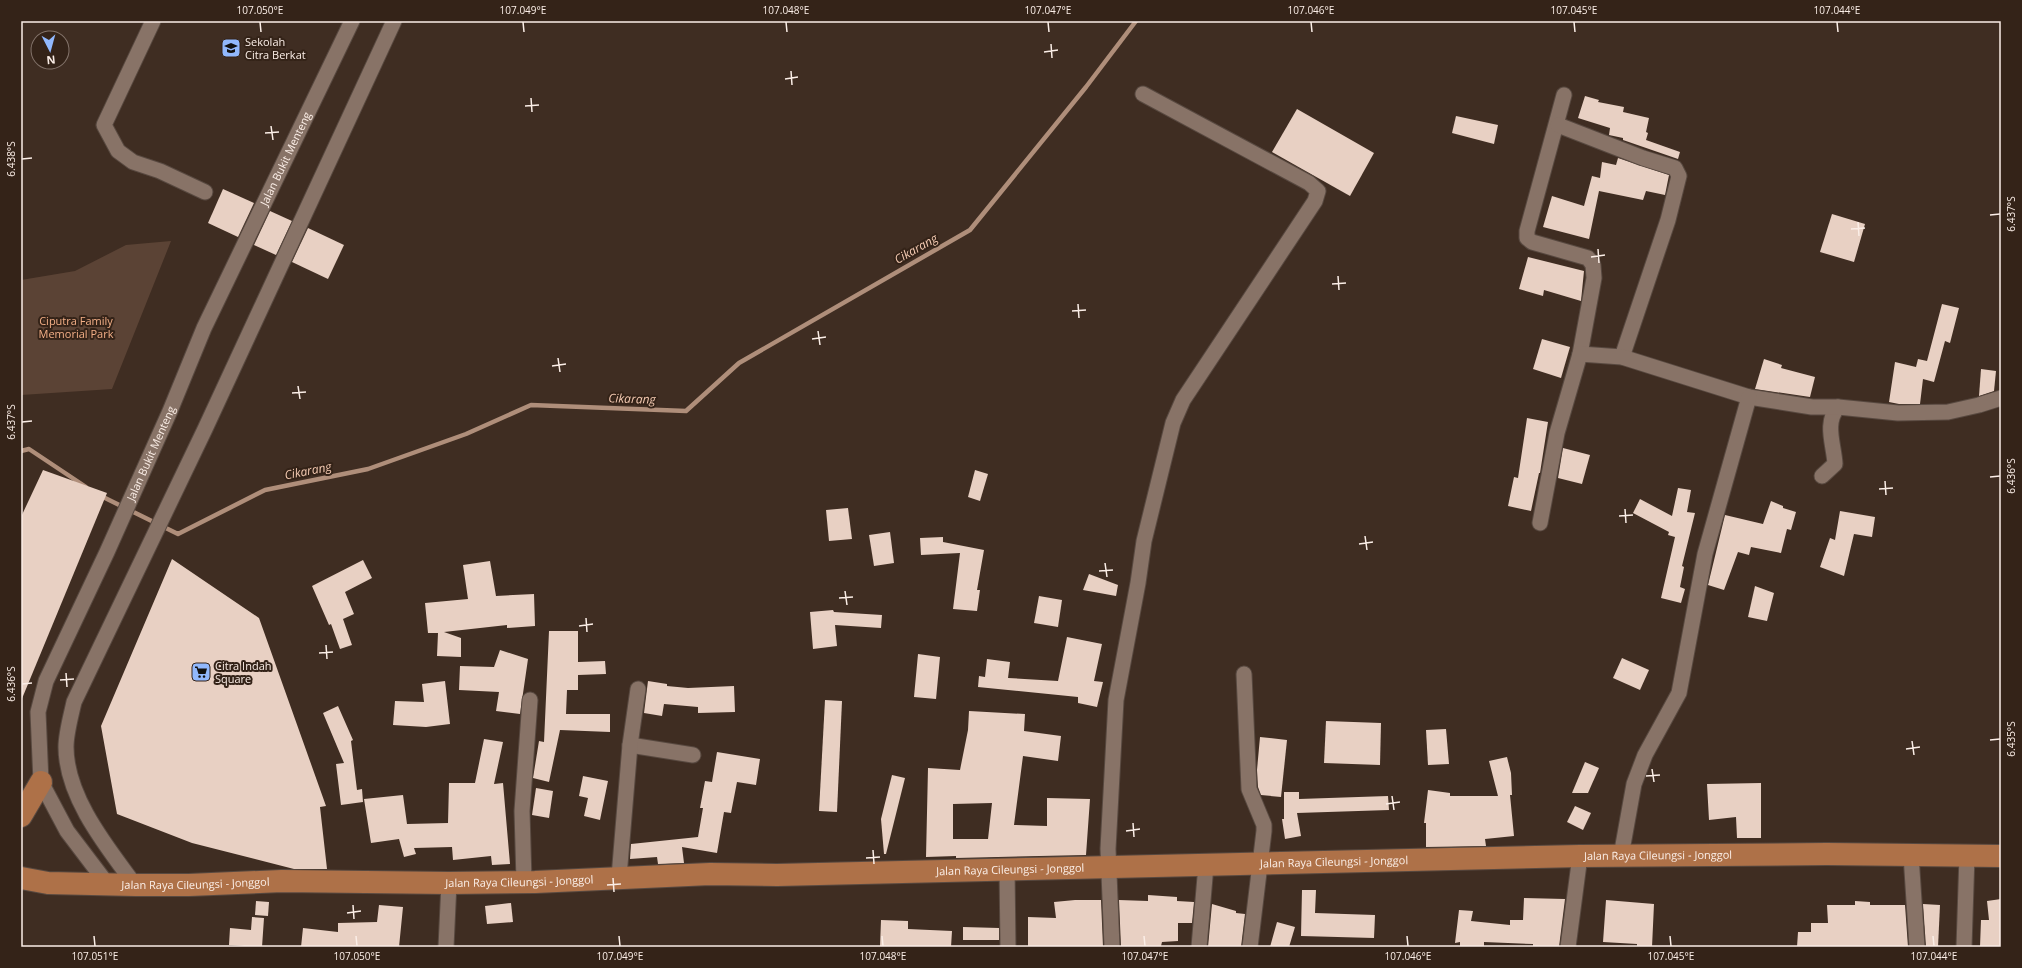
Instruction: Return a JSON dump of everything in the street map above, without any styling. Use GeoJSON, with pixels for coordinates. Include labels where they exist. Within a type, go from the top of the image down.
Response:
{"type":"FeatureCollection","features":[{"type":"Feature","properties":{"kind":"main road"},"geometry":{"type":"LineString","coordinates":[[21,816],[41,782]]}},
{"type":"Feature","properties":{"kind":"main road","name":"Jalan Raya Cileungsi - Jonggol"},"geometry":{"type":"LineString","coordinates":[[21,878],[48,883],[108,885],[189,885],[282,881],[449,883],[618,877],[1580,856],[2001,856]]}},
{"type":"Feature","properties":{"kind":"street"},"geometry":{"type":"LineString","coordinates":[[153,21],[104,125],[118,150],[133,162],[160,171],[205,192]]}},
{"type":"Feature","properties":{"kind":"street","name":"Jalan Bukit Menteng"},"geometry":{"type":"LineString","coordinates":[[108,885],[67,831],[41,782],[38,712],[41,695],[46,681],[107,552],[170,411],[204,328],[352,21]]}},
{"type":"Feature","properties":{"kind":"street"},"geometry":{"type":"LineString","coordinates":[[135,885],[92,827],[71,775],[66,747],[74,702],[205,429],[394,21]]}},
{"type":"Feature","properties":{"kind":"street"},"geometry":{"type":"LineString","coordinates":[[1112,947],[1108,849],[1116,700],[1138,583],[1144,541],[1173,422],[1183,400],[1316,201],[1318,191],[1309,183],[1143,94]]}},
{"type":"Feature","properties":{"kind":"street"},"geometry":{"type":"LineString","coordinates":[[1540,523],[1557,433],[1580,354],[1594,278],[1593,265],[1588,258],[1532,242],[1527,238],[1527,231],[1558,125],[1564,95]]}},
{"type":"Feature","properties":{"kind":"street"},"geometry":{"type":"LineString","coordinates":[[1558,125],[1643,158],[1675,168],[1678,176],[1668,220],[1622,357]]}},
{"type":"Feature","properties":{"kind":"street"},"geometry":{"type":"LineString","coordinates":[[1580,354],[1622,357],[1748,397],[1812,407],[1838,407],[1898,412],[1948,412],[2001,398]]}},
{"type":"Feature","properties":{"kind":"street"},"geometry":{"type":"LineString","coordinates":[[1621,856],[1637,776],[1659,728],[1679,693],[1705,554],[1748,397]]}},
{"type":"Feature","properties":{"kind":"street"},"geometry":{"type":"LineString","coordinates":[[1822,476],[1835,464],[1831,423],[1832,414],[1838,407]]}},
{"type":"Feature","properties":{"kind":"street"},"geometry":{"type":"LineString","coordinates":[[1244,674],[1249,789],[1264,825],[1261,862],[1250,947]]}},
{"type":"Feature","properties":{"kind":"street"},"geometry":{"type":"LineString","coordinates":[[618,877],[630,745],[638,689]]}},
{"type":"Feature","properties":{"kind":"street"},"geometry":{"type":"LineString","coordinates":[[524,881],[522,811],[530,700]]}},
{"type":"Feature","properties":{"kind":"street"},"geometry":{"type":"LineString","coordinates":[[630,745],[693,755]]}},
{"type":"Feature","properties":{"kind":"street"},"geometry":{"type":"LineString","coordinates":[[1911,855],[1918,947]]}},
{"type":"Feature","properties":{"kind":"street"},"geometry":{"type":"LineString","coordinates":[[1964,947],[1967,855]]}},
{"type":"Feature","properties":{"kind":"street"},"geometry":{"type":"LineString","coordinates":[[1568,947],[1580,856]]}},
{"type":"Feature","properties":{"kind":"street"},"geometry":{"type":"LineString","coordinates":[[1199,947],[1206,865]]}},
{"type":"Feature","properties":{"kind":"street"},"geometry":{"type":"LineString","coordinates":[[1006,869],[1008,947]]}},
{"type":"Feature","properties":{"kind":"street"},"geometry":{"type":"LineString","coordinates":[[446,947],[449,883]]}},
{"type":"Feature","properties":{"kind":"green space","name":"Ciputra Family Memorial Park"},"geometry":{"type":"Polygon","coordinates":[[[171,241],[112,389],[21,395],[21,280],[75,271],[126,245],[171,241]]]}},
{"type":"Feature","properties":{"kind":"building"},"geometry":{"type":"Polygon","coordinates":[[[1585,96],[1599,100],[1598,102],[1624,107],[1623,112],[1649,118],[1646,140],[1680,152],[1678,159],[1623,140],[1623,138],[1609,135],[1610,128],[1578,118],[1585,96]]]}},
{"type":"Feature","properties":{"kind":"building"},"geometry":{"type":"Polygon","coordinates":[[[1297,109],[1374,153],[1350,196],[1272,152],[1297,109]]]}},
{"type":"Feature","properties":{"kind":"building"},"geometry":{"type":"Polygon","coordinates":[[[1456,116],[1498,125],[1494,144],[1452,133],[1456,116]]]}},
{"type":"Feature","properties":{"kind":"building"},"geometry":{"type":"Polygon","coordinates":[[[1618,158],[1669,175],[1665,195],[1646,191],[1643,200],[1599,191],[1589,239],[1543,227],[1552,196],[1584,206],[1592,176],[1600,178],[1602,162],[1616,165],[1618,158]]]}},
{"type":"Feature","properties":{"kind":"building"},"geometry":{"type":"Polygon","coordinates":[[[223,189],[254,203],[238,237],[208,223],[223,189]]]}},
{"type":"Feature","properties":{"kind":"building"},"geometry":{"type":"Polygon","coordinates":[[[270,211],[292,221],[276,255],[254,245],[270,211]]]}},
{"type":"Feature","properties":{"kind":"building"},"geometry":{"type":"Polygon","coordinates":[[[1832,214],[1865,224],[1854,262],[1820,252],[1832,214]]]}},
{"type":"Feature","properties":{"kind":"building"},"geometry":{"type":"Polygon","coordinates":[[[308,228],[344,245],[328,279],[292,262],[308,228]]]}},
{"type":"Feature","properties":{"kind":"building"},"geometry":{"type":"Polygon","coordinates":[[[1528,257],[1584,271],[1581,301],[1544,290],[1543,296],[1519,289],[1528,257]]]}},
{"type":"Feature","properties":{"kind":"building"},"geometry":{"type":"Polygon","coordinates":[[[1942,304],[1959,308],[1950,343],[1945,341],[1934,382],[1923,379],[1920,404],[1899,404],[1889,402],[1895,362],[1916,367],[1918,359],[1927,361],[1942,304]]]}},
{"type":"Feature","properties":{"kind":"building"},"geometry":{"type":"Polygon","coordinates":[[[1542,339],[1570,347],[1561,378],[1533,369],[1542,339]]]}},
{"type":"Feature","properties":{"kind":"building"},"geometry":{"type":"Polygon","coordinates":[[[1764,359],[1782,365],[1781,368],[1815,377],[1810,397],[1755,389],[1764,359]]]}},
{"type":"Feature","properties":{"kind":"building"},"geometry":{"type":"Polygon","coordinates":[[[1981,369],[1996,371],[1994,391],[1979,396],[1981,369]]]}},
{"type":"Feature","properties":{"kind":"building"},"geometry":{"type":"Polygon","coordinates":[[[1527,418],[1548,422],[1540,473],[1531,511],[1508,506],[1514,477],[1518,478],[1527,418]]]}},
{"type":"Feature","properties":{"kind":"building"},"geometry":{"type":"Polygon","coordinates":[[[1563,448],[1590,455],[1582,484],[1558,478],[1563,448]]]}},
{"type":"Feature","properties":{"kind":"building"},"geometry":{"type":"Polygon","coordinates":[[[43,470],[107,493],[21,701],[21,517],[43,470]]]}},
{"type":"Feature","properties":{"kind":"building"},"geometry":{"type":"Polygon","coordinates":[[[975,470],[988,474],[980,501],[968,497],[975,470]]]}},
{"type":"Feature","properties":{"kind":"building"},"geometry":{"type":"Polygon","coordinates":[[[1678,488],[1691,490],[1687,512],[1695,513],[1682,566],[1684,567],[1680,587],[1685,589],[1681,603],[1661,598],[1675,537],[1668,535],[1669,532],[1633,513],[1640,499],[1672,516],[1678,488]]]}},
{"type":"Feature","properties":{"kind":"building"},"geometry":{"type":"Polygon","coordinates":[[[1771,501],[1783,506],[1783,508],[1796,512],[1791,530],[1787,529],[1781,553],[1751,547],[1749,555],[1738,552],[1724,590],[1708,585],[1725,515],[1763,524],[1771,501]]]}},
{"type":"Feature","properties":{"kind":"building"},"geometry":{"type":"Polygon","coordinates":[[[848,508],[852,539],[829,541],[826,510],[848,508]]]}},
{"type":"Feature","properties":{"kind":"building"},"geometry":{"type":"Polygon","coordinates":[[[1840,511],[1875,517],[1872,537],[1854,534],[1844,576],[1820,567],[1830,538],[1835,540],[1840,511]]]}},
{"type":"Feature","properties":{"kind":"building"},"geometry":{"type":"Polygon","coordinates":[[[890,532],[894,563],[874,566],[869,535],[890,532]]]}},
{"type":"Feature","properties":{"kind":"building"},"geometry":{"type":"Polygon","coordinates":[[[943,537],[943,542],[984,550],[977,590],[980,590],[977,611],[953,609],[960,553],[921,555],[920,538],[943,537]]]}},
{"type":"Feature","properties":{"kind":"building","name":"Citra Indah Square"},"geometry":{"type":"Polygon","coordinates":[[[172,559],[259,618],[326,806],[320,807],[327,869],[294,869],[192,843],[117,814],[101,726],[172,559]]]}},
{"type":"Feature","properties":{"kind":"building"},"geometry":{"type":"Polygon","coordinates":[[[363,560],[372,578],[345,592],[354,614],[343,619],[352,645],[340,649],[331,624],[329,625],[312,586],[363,560]]]}},
{"type":"Feature","properties":{"kind":"building"},"geometry":{"type":"Polygon","coordinates":[[[490,561],[496,596],[534,594],[535,626],[507,628],[507,625],[444,632],[461,638],[461,657],[437,656],[438,633],[428,633],[425,603],[468,599],[463,565],[490,561]]]}},
{"type":"Feature","properties":{"kind":"building"},"geometry":{"type":"Polygon","coordinates":[[[1089,574],[1118,585],[1116,596],[1083,590],[1089,574]]]}},
{"type":"Feature","properties":{"kind":"building"},"geometry":{"type":"Polygon","coordinates":[[[1755,586],[1774,593],[1767,621],[1748,617],[1755,586]]]}},
{"type":"Feature","properties":{"kind":"building"},"geometry":{"type":"Polygon","coordinates":[[[1039,596],[1062,600],[1058,627],[1034,623],[1039,596]]]}},
{"type":"Feature","properties":{"kind":"building"},"geometry":{"type":"Polygon","coordinates":[[[833,610],[834,612],[882,615],[881,628],[835,625],[837,646],[813,649],[810,612],[833,610]]]}},
{"type":"Feature","properties":{"kind":"building"},"geometry":{"type":"Polygon","coordinates":[[[549,631],[578,631],[578,662],[605,661],[606,674],[578,675],[578,690],[567,690],[566,714],[610,714],[610,732],[560,730],[549,782],[533,778],[539,741],[544,742],[549,631]]]}},
{"type":"Feature","properties":{"kind":"building"},"geometry":{"type":"Polygon","coordinates":[[[1067,637],[1102,644],[1094,681],[1103,682],[1097,707],[1078,703],[1078,697],[978,687],[979,676],[985,677],[987,659],[1010,662],[1008,678],[1058,681],[1067,637]]]}},
{"type":"Feature","properties":{"kind":"building"},"geometry":{"type":"Polygon","coordinates":[[[500,650],[528,659],[520,714],[496,711],[499,692],[459,690],[460,666],[494,667],[500,650]]]}},
{"type":"Feature","properties":{"kind":"building"},"geometry":{"type":"Polygon","coordinates":[[[918,654],[940,657],[936,699],[914,697],[918,654]]]}},
{"type":"Feature","properties":{"kind":"building"},"geometry":{"type":"Polygon","coordinates":[[[1622,658],[1649,670],[1640,690],[1613,678],[1622,658]]]}},
{"type":"Feature","properties":{"kind":"building"},"geometry":{"type":"Polygon","coordinates":[[[445,681],[450,724],[426,727],[393,725],[395,701],[424,702],[422,684],[445,681]]]}},
{"type":"Feature","properties":{"kind":"building"},"geometry":{"type":"Polygon","coordinates":[[[648,681],[667,684],[667,686],[688,688],[734,686],[735,712],[698,713],[698,707],[664,704],[662,716],[644,713],[648,681]]]}},
{"type":"Feature","properties":{"kind":"building"},"geometry":{"type":"Polygon","coordinates":[[[825,700],[842,701],[837,812],[819,811],[825,700]]]}},
{"type":"Feature","properties":{"kind":"building"},"geometry":{"type":"Polygon","coordinates":[[[338,706],[353,740],[351,741],[357,790],[362,789],[363,802],[341,805],[336,764],[344,763],[323,713],[338,706]]]}},
{"type":"Feature","properties":{"kind":"building"},"geometry":{"type":"Polygon","coordinates":[[[969,711],[1025,714],[1024,731],[1061,736],[1058,761],[1023,756],[1014,825],[1047,826],[1047,798],[1090,799],[1086,855],[956,858],[956,856],[926,857],[928,768],[960,770],[968,730],[969,711]],[[992,803],[953,804],[953,839],[988,839],[992,803]]]}},
{"type":"Feature","properties":{"kind":"building"},"geometry":{"type":"Polygon","coordinates":[[[1326,721],[1381,723],[1380,765],[1324,763],[1326,721]]]}},
{"type":"Feature","properties":{"kind":"building"},"geometry":{"type":"Polygon","coordinates":[[[1446,729],[1449,764],[1428,765],[1426,730],[1446,729]]]}},
{"type":"Feature","properties":{"kind":"building"},"geometry":{"type":"Polygon","coordinates":[[[1260,737],[1287,740],[1281,797],[1261,795],[1258,787],[1257,770],[1260,737]]]}},
{"type":"Feature","properties":{"kind":"building"},"geometry":{"type":"Polygon","coordinates":[[[484,739],[503,742],[494,784],[503,783],[510,864],[492,865],[491,856],[453,860],[452,847],[414,848],[416,854],[404,857],[399,839],[371,843],[364,799],[403,795],[407,824],[448,823],[449,783],[475,783],[484,739]]]}},
{"type":"Feature","properties":{"kind":"building"},"geometry":{"type":"Polygon","coordinates":[[[717,752],[760,759],[756,785],[737,782],[731,813],[724,812],[717,853],[682,847],[684,863],[658,864],[657,857],[630,859],[631,844],[698,837],[703,808],[700,808],[705,781],[712,782],[717,752]]]}},
{"type":"Feature","properties":{"kind":"building"},"geometry":{"type":"Polygon","coordinates":[[[1507,757],[1511,773],[1512,795],[1510,795],[1514,836],[1485,839],[1486,846],[1426,847],[1426,823],[1424,823],[1428,790],[1450,793],[1450,796],[1498,796],[1489,761],[1507,757]]]}},
{"type":"Feature","properties":{"kind":"building"},"geometry":{"type":"Polygon","coordinates":[[[1585,762],[1599,768],[1588,793],[1572,793],[1585,762]]]}},
{"type":"Feature","properties":{"kind":"building"},"geometry":{"type":"Polygon","coordinates":[[[892,775],[905,778],[886,854],[884,854],[881,819],[892,775]]]}},
{"type":"Feature","properties":{"kind":"building"},"geometry":{"type":"Polygon","coordinates":[[[583,776],[608,781],[600,820],[584,816],[588,798],[579,796],[583,776]]]}},
{"type":"Feature","properties":{"kind":"building"},"geometry":{"type":"Polygon","coordinates":[[[1761,783],[1761,838],[1737,838],[1736,817],[1709,820],[1707,784],[1761,783]]]}},
{"type":"Feature","properties":{"kind":"building"},"geometry":{"type":"Polygon","coordinates":[[[536,788],[553,791],[549,818],[532,815],[536,788]]]}},
{"type":"Feature","properties":{"kind":"building"},"geometry":{"type":"Polygon","coordinates":[[[1284,792],[1299,792],[1299,799],[1388,796],[1389,810],[1297,813],[1301,836],[1285,839],[1282,819],[1284,819],[1284,792]]]}},
{"type":"Feature","properties":{"kind":"building"},"geometry":{"type":"Polygon","coordinates":[[[1575,806],[1591,813],[1583,830],[1567,822],[1575,806]]]}},
{"type":"Feature","properties":{"kind":"building"},"geometry":{"type":"Polygon","coordinates":[[[1302,890],[1316,890],[1315,913],[1375,915],[1374,938],[1301,936],[1302,890]]]}},
{"type":"Feature","properties":{"kind":"building"},"geometry":{"type":"Polygon","coordinates":[[[1148,895],[1177,897],[1177,901],[1194,902],[1192,923],[1178,923],[1178,941],[1162,942],[1161,946],[1121,947],[1119,900],[1148,901],[1148,895]]]}},
{"type":"Feature","properties":{"kind":"building"},"geometry":{"type":"Polygon","coordinates":[[[1524,898],[1565,899],[1559,947],[1533,947],[1533,944],[1484,942],[1484,947],[1460,947],[1460,942],[1455,943],[1459,910],[1473,911],[1471,921],[1510,925],[1510,920],[1523,920],[1524,898]]]}},
{"type":"Feature","properties":{"kind":"building"},"geometry":{"type":"Polygon","coordinates":[[[2001,899],[2001,947],[1980,947],[1981,920],[1989,920],[1987,901],[2001,899]]]}},
{"type":"Feature","properties":{"kind":"building"},"geometry":{"type":"Polygon","coordinates":[[[1101,900],[1103,947],[1028,947],[1028,917],[1056,918],[1054,902],[1101,900]]]}},
{"type":"Feature","properties":{"kind":"building"},"geometry":{"type":"Polygon","coordinates":[[[1606,900],[1654,904],[1652,947],[1637,947],[1637,944],[1603,942],[1606,900]]]}},
{"type":"Feature","properties":{"kind":"building"},"geometry":{"type":"Polygon","coordinates":[[[256,901],[269,902],[268,916],[255,915],[256,901]]]}},
{"type":"Feature","properties":{"kind":"building"},"geometry":{"type":"Polygon","coordinates":[[[1855,901],[1870,902],[1870,905],[1905,905],[1908,947],[1797,947],[1798,932],[1811,932],[1811,923],[1828,923],[1827,905],[1855,905],[1855,901]]]}},
{"type":"Feature","properties":{"kind":"building"},"geometry":{"type":"Polygon","coordinates":[[[511,903],[513,922],[487,924],[485,906],[511,903]]]}},
{"type":"Feature","properties":{"kind":"building"},"geometry":{"type":"Polygon","coordinates":[[[1212,904],[1236,911],[1236,913],[1245,914],[1241,947],[1208,947],[1212,904]]]}},
{"type":"Feature","properties":{"kind":"building"},"geometry":{"type":"Polygon","coordinates":[[[1923,904],[1940,905],[1938,947],[1926,947],[1923,904]]]}},
{"type":"Feature","properties":{"kind":"building"},"geometry":{"type":"Polygon","coordinates":[[[379,905],[403,907],[399,947],[301,947],[303,928],[338,932],[338,923],[377,922],[379,905]]]}},
{"type":"Feature","properties":{"kind":"building"},"geometry":{"type":"Polygon","coordinates":[[[252,917],[264,918],[262,947],[229,945],[230,928],[251,930],[252,917]]]}},
{"type":"Feature","properties":{"kind":"building"},"geometry":{"type":"Polygon","coordinates":[[[881,920],[908,921],[908,929],[952,931],[951,947],[880,947],[881,920]]]}},
{"type":"Feature","properties":{"kind":"building"},"geometry":{"type":"Polygon","coordinates":[[[1277,922],[1295,927],[1289,947],[1270,947],[1277,922]]]}},
{"type":"Feature","properties":{"kind":"building"},"geometry":{"type":"Polygon","coordinates":[[[963,927],[999,928],[999,940],[963,940],[963,927]]]}},
{"type":"Feature","properties":{"kind":"waterway","name":"Cikarang"},"geometry":{"type":"LineString","coordinates":[[101,496],[178,534],[265,490],[368,469],[466,434],[531,405],[686,411],[739,363],[970,230],[1086,87],[1136,21]]}},
{"type":"Feature","properties":{"kind":"waterway","name":"Cikarang"},"geometry":{"type":"LineString","coordinates":[[21,451],[29,449],[86,487]]}},
{"type":"Feature","properties":{"kind":"place","name":"Sekolah Citra Berkat"},"geometry":{"type":"Point","coordinates":[231,48]}},
{"type":"Feature","properties":{"kind":"place","name":"Citra Indah Square"},"geometry":{"type":"Point","coordinates":[201,672]}}]}
